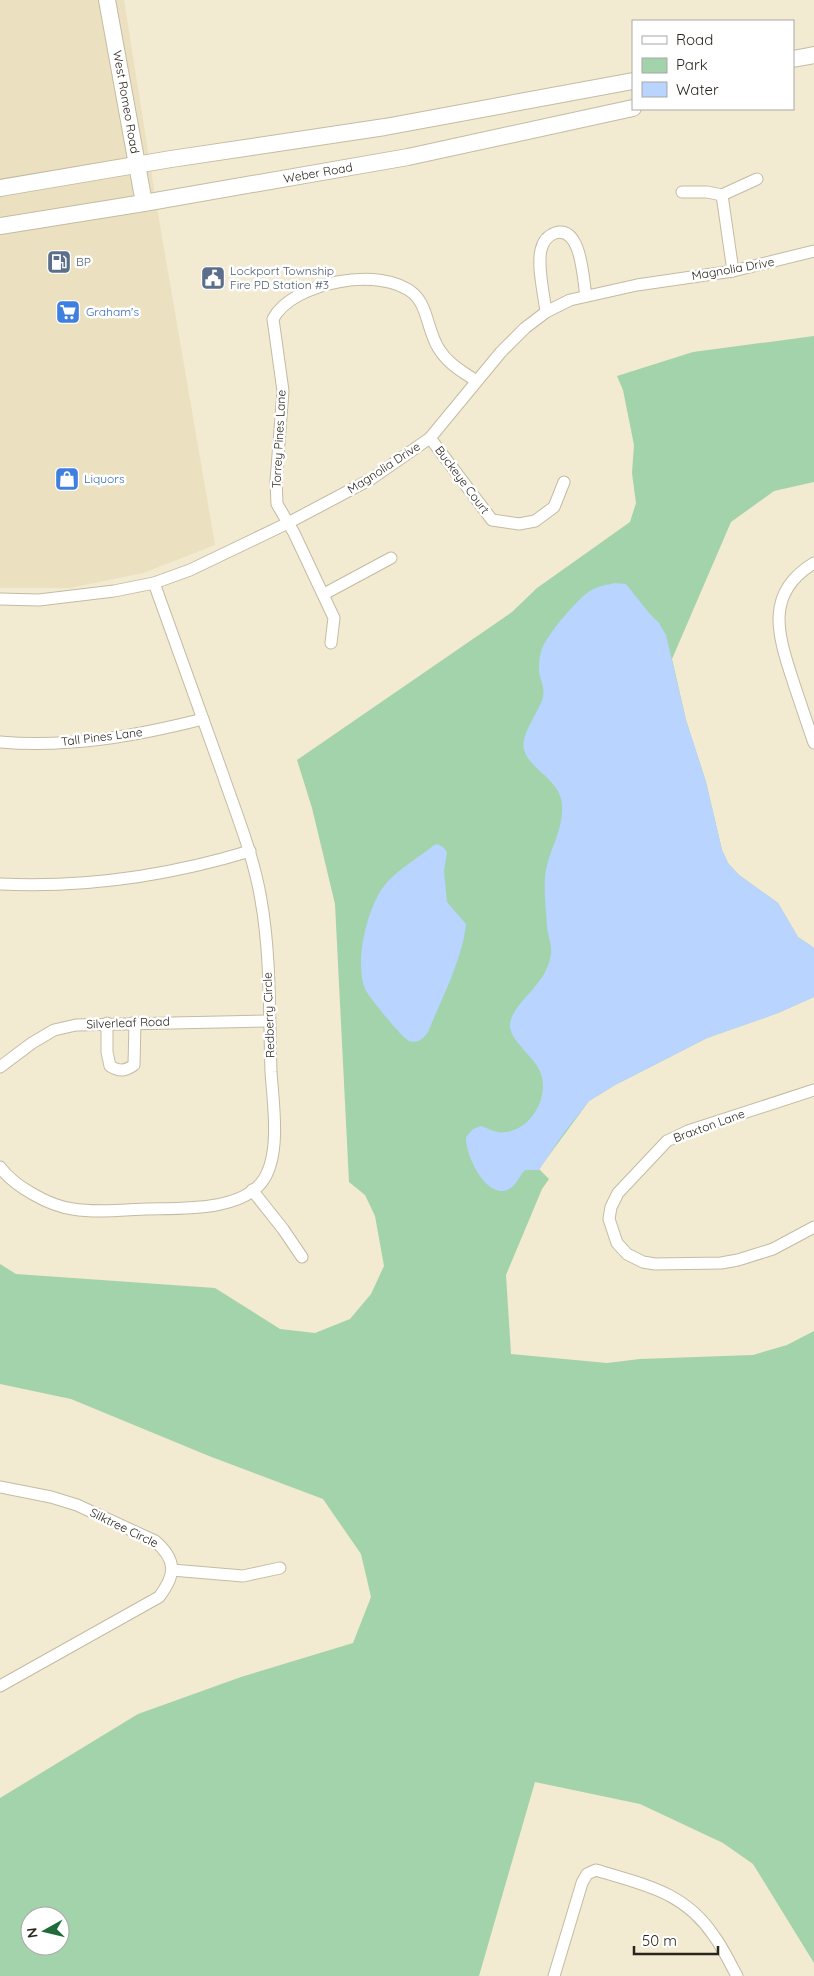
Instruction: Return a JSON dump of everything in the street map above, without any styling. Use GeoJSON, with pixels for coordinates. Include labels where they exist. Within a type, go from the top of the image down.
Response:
{"type":"FeatureCollection","features":[{"type":"Feature","properties":{"kind":"main road","name":"West Romeo Road"},"geometry":{"type":"LineString","coordinates":[[107,0],[144,204]]}},
{"type":"Feature","properties":{"kind":"main road"},"geometry":{"type":"LineString","coordinates":[[794,59],[814,55]]}},
{"type":"Feature","properties":{"kind":"main road"},"geometry":{"type":"LineString","coordinates":[[0,188],[385,127],[632,81]]}},
{"type":"Feature","properties":{"kind":"main road","name":"Weber Road"},"geometry":{"type":"LineString","coordinates":[[0,226],[144,204],[408,158],[632,108]]}},
{"type":"Feature","properties":{"kind":"street"},"geometry":{"type":"LineString","coordinates":[[682,192],[707,192],[722,195],[757,179]]}},
{"type":"Feature","properties":{"kind":"street"},"geometry":{"type":"LineString","coordinates":[[722,195],[733,271]]}},
{"type":"Feature","properties":{"kind":"street"},"geometry":{"type":"LineString","coordinates":[[546,312],[540,252],[544,241],[549,236],[558,232],[567,234],[574,240],[578,248],[586,296]]}},
{"type":"Feature","properties":{"kind":"street","name":"Magnolia Drive"},"geometry":{"type":"LineString","coordinates":[[0,599],[39,600],[114,591],[154,583],[198,566],[288,523],[371,479],[430,438],[500,352],[525,328],[546,312],[570,300],[637,285],[733,271],[792,258],[814,251]]}},
{"type":"Feature","properties":{"kind":"street","name":"Torrey Pines Lane"},"geometry":{"type":"LineString","coordinates":[[332,643],[334,618],[324,594],[277,504],[276,481],[283,391],[273,319],[278,310],[287,302],[316,288],[341,281],[383,281],[402,286],[414,294],[424,311],[438,348],[448,362],[476,381]]}},
{"type":"Feature","properties":{"kind":"street","name":"Buckeye Court"},"geometry":{"type":"LineString","coordinates":[[430,438],[492,520],[519,524],[535,521],[554,507],[564,482]]}},
{"type":"Feature","properties":{"kind":"street"},"geometry":{"type":"LineString","coordinates":[[324,594],[391,558]]}},
{"type":"Feature","properties":{"kind":"street"},"geometry":{"type":"LineString","coordinates":[[814,563],[800,571],[788,586],[780,605],[778,624],[780,643],[814,743]]}},
{"type":"Feature","properties":{"kind":"street","name":"Redberry Circle"},"geometry":{"type":"LineString","coordinates":[[0,1167],[24,1188],[45,1200],[72,1209],[99,1211],[208,1207],[240,1198],[263,1180],[272,1160],[274,1132],[268,964],[262,900],[250,851],[154,583]]}},
{"type":"Feature","properties":{"kind":"street","name":"Tall Pines Lane"},"geometry":{"type":"LineString","coordinates":[[0,742],[46,744],[87,741],[133,735],[203,719]]}},
{"type":"Feature","properties":{"kind":"street"},"geometry":{"type":"LineString","coordinates":[[0,884],[56,884],[108,881],[185,869],[250,851]]}},
{"type":"Feature","properties":{"kind":"street","name":"Silverleaf Road"},"geometry":{"type":"LineString","coordinates":[[0,1067],[32,1043],[54,1030],[76,1025],[135,1022],[270,1021]]}},
{"type":"Feature","properties":{"kind":"street"},"geometry":{"type":"LineString","coordinates":[[107,1023],[106,1052],[110,1066],[116,1070],[125,1071],[134,1065],[135,1022]]}},
{"type":"Feature","properties":{"kind":"street","name":"Braxton Lane"},"geometry":{"type":"LineString","coordinates":[[814,1090],[688,1131],[667,1141],[618,1193],[611,1207],[609,1219],[617,1243],[627,1254],[643,1262],[655,1264],[721,1264],[773,1249],[814,1227]]}},
{"type":"Feature","properties":{"kind":"street"},"geometry":{"type":"LineString","coordinates":[[252,1190],[283,1229],[302,1258]]}},
{"type":"Feature","properties":{"kind":"street","name":"Silktree Circle"},"geometry":{"type":"LineString","coordinates":[[0,1487],[51,1497],[77,1505],[155,1541],[171,1558],[172,1570]]}},
{"type":"Feature","properties":{"kind":"street"},"geometry":{"type":"LineString","coordinates":[[0,1686],[159,1597],[166,1588],[172,1570],[243,1576],[280,1568]]}},
{"type":"Feature","properties":{"kind":"street"},"geometry":{"type":"LineString","coordinates":[[554,1976],[582,1883],[587,1874],[596,1870],[652,1888],[678,1899],[697,1914],[714,1936],[737,1976]]}},
{"type":"Feature","properties":{"kind":"shaded area"},"geometry":{"type":"Polygon","coordinates":[[[0,0],[124,0],[156,202],[215,545],[143,573],[70,588],[0,588],[0,0]]]}},
{"type":"Feature","properties":{"kind":"green space"},"geometry":{"type":"Polygon","coordinates":[[[814,336],[814,482],[774,491],[731,522],[672,659],[686,720],[706,782],[722,850],[728,863],[739,875],[778,903],[798,937],[814,948],[814,997],[778,1013],[707,1038],[615,1085],[589,1101],[539,1169],[549,1179],[542,1189],[506,1275],[511,1354],[607,1363],[640,1359],[753,1355],[787,1345],[814,1331],[814,1963],[753,1864],[723,1843],[640,1804],[535,1782],[479,1976],[0,1976],[0,1798],[138,1714],[241,1677],[353,1643],[371,1597],[361,1554],[323,1499],[209,1456],[71,1399],[0,1384],[0,1264],[16,1274],[215,1288],[280,1329],[315,1333],[350,1319],[371,1294],[384,1266],[375,1216],[365,1195],[349,1182],[335,904],[312,808],[297,760],[512,612],[537,588],[630,522],[636,503],[632,473],[634,445],[623,390],[617,376],[693,352],[814,336]]]}},
{"type":"Feature","properties":{"kind":"water"},"geometry":{"type":"Polygon","coordinates":[[[615,583],[626,584],[659,623],[666,635],[686,720],[706,782],[722,850],[728,863],[739,875],[778,903],[798,937],[814,948],[814,997],[778,1013],[707,1038],[615,1085],[589,1101],[563,1134],[539,1170],[525,1170],[513,1186],[507,1190],[499,1191],[484,1181],[478,1173],[469,1154],[466,1137],[473,1129],[481,1126],[497,1132],[515,1130],[530,1119],[536,1111],[542,1093],[543,1083],[541,1074],[534,1061],[513,1036],[510,1024],[517,1008],[544,974],[551,953],[547,927],[545,878],[546,868],[558,833],[562,805],[557,789],[533,764],[524,750],[527,731],[543,697],[543,687],[539,671],[540,657],[543,646],[548,638],[562,619],[585,595],[593,589],[615,583]]]}},
{"type":"Feature","properties":{"kind":"water"},"geometry":{"type":"Polygon","coordinates":[[[437,844],[447,852],[444,871],[447,902],[466,924],[461,951],[428,1032],[420,1040],[412,1042],[393,1026],[365,989],[362,978],[362,951],[372,908],[384,886],[403,868],[437,844]]]}},
{"type":"Feature","properties":{"kind":"place","name":"BP"},"geometry":{"type":"Point","coordinates":[59,262]}},
{"type":"Feature","properties":{"kind":"place","name":"Lockport Township Fire PD Station #3"},"geometry":{"type":"Point","coordinates":[213,278]}},
{"type":"Feature","properties":{"kind":"place","name":"Graham's"},"geometry":{"type":"Point","coordinates":[68,312]}},
{"type":"Feature","properties":{"kind":"place","name":"Liquors"},"geometry":{"type":"Point","coordinates":[67,479]}}]}
